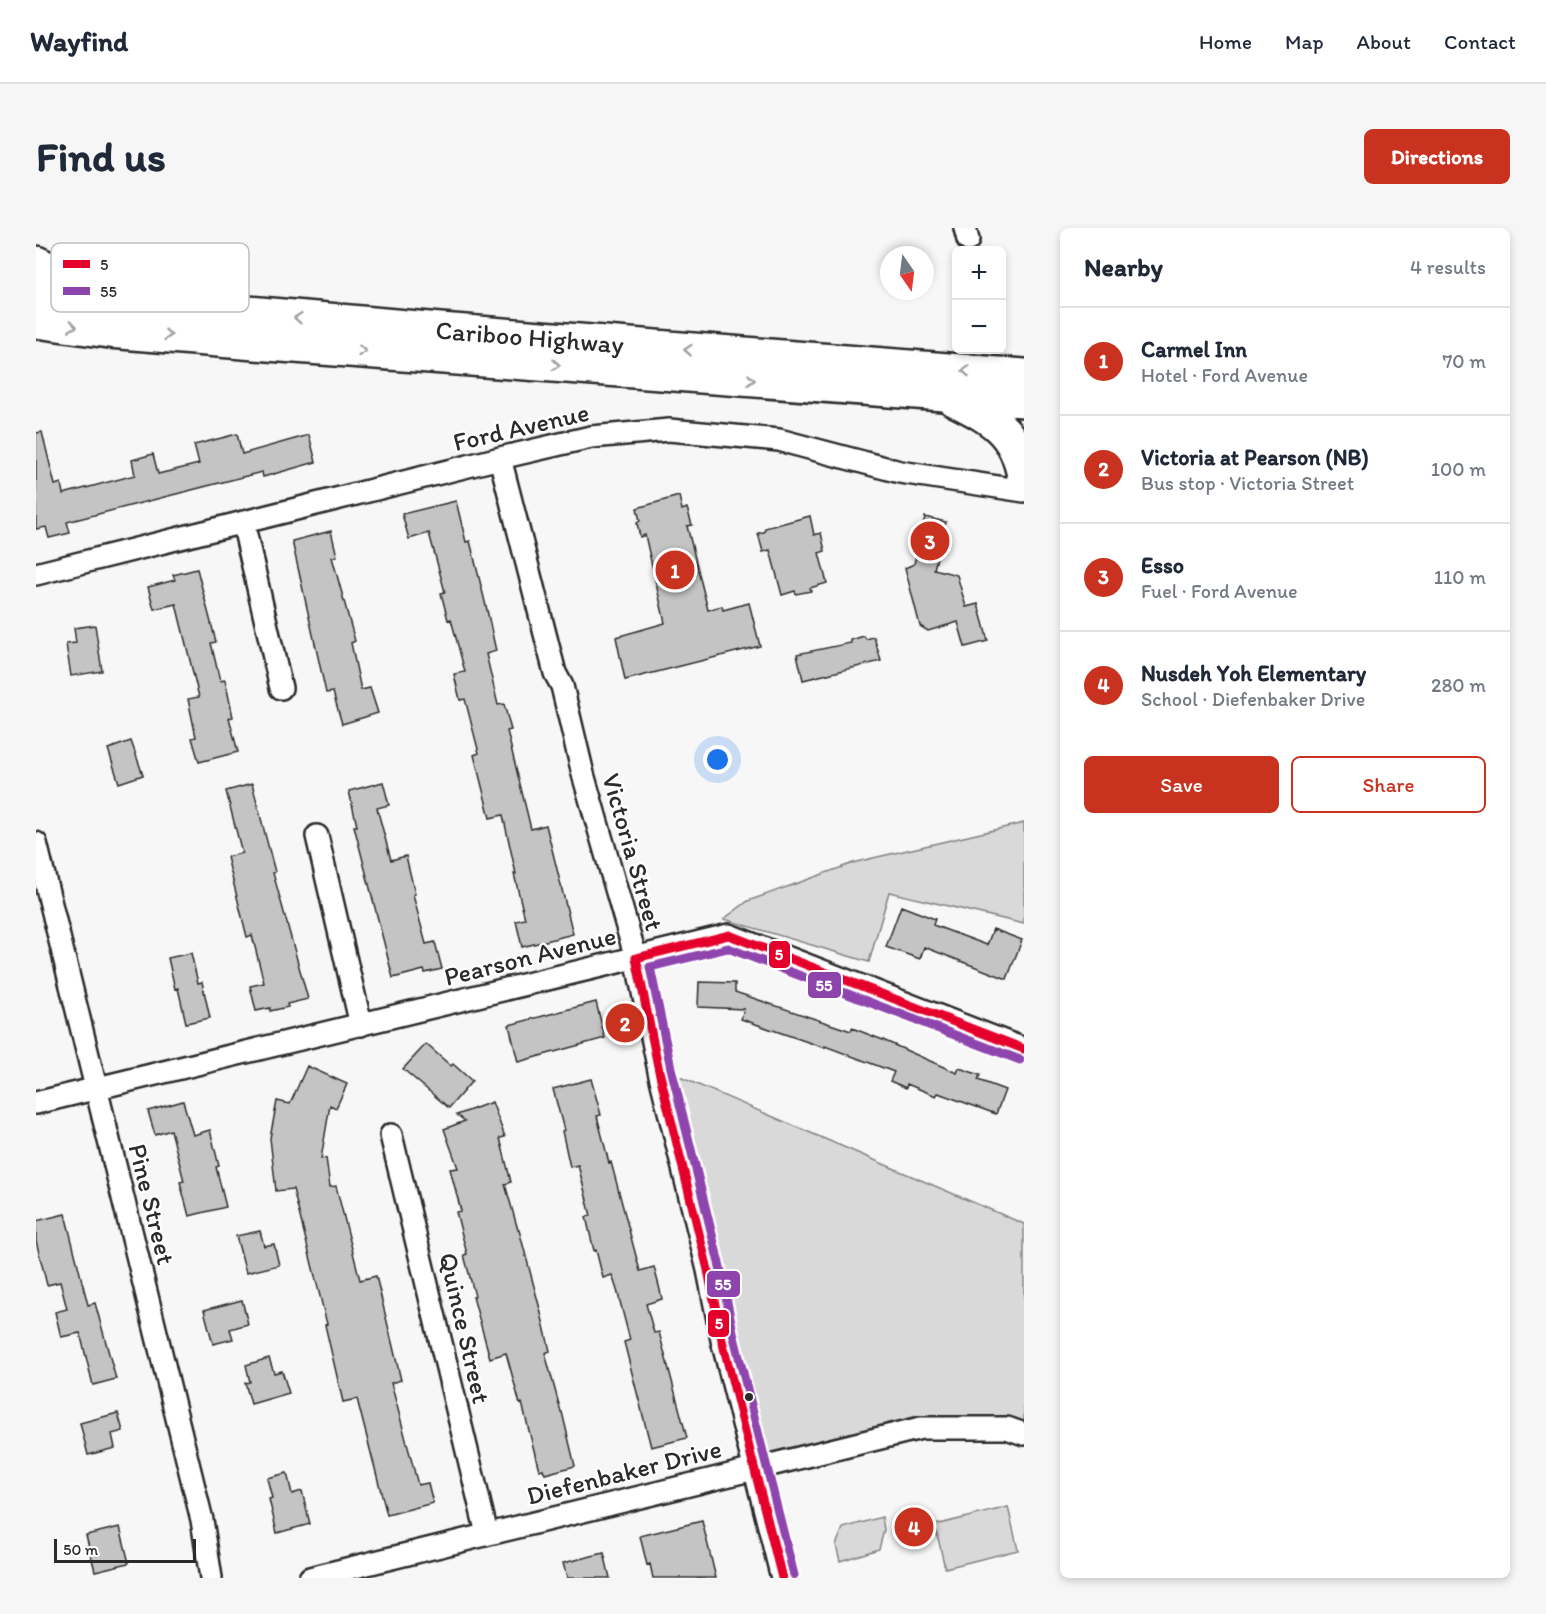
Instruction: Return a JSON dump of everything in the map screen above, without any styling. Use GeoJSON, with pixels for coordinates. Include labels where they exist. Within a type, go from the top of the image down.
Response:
{"type":"FeatureCollection","features":[{"type":"Feature","properties":{"kind":"highway"},"geometry":{"type":"LineString","coordinates":[[36,263],[51,270]]}},
{"type":"Feature","properties":{"kind":"highway","name":"Cariboo Highway"},"geometry":{"type":"LineString","coordinates":[[36,290],[51,292]]}},
{"type":"Feature","properties":{"kind":"highway","name":"Cariboo Highway"},"geometry":{"type":"LineString","coordinates":[[237,312],[1024,376]]}},
{"type":"Feature","properties":{"kind":"highway","name":"Cariboo Highway"},"geometry":{"type":"LineString","coordinates":[[36,321],[109,331],[268,344],[1024,400]]}},
{"type":"Feature","properties":{"kind":"highway"},"geometry":{"type":"LineString","coordinates":[[944,395],[991,419],[1010,440],[1023,462]]}},
{"type":"Feature","properties":{"kind":"street","name":"Ford Avenue"},"geometry":{"type":"LineString","coordinates":[[36,574],[591,437],[669,430],[779,440],[900,472],[1024,491]]}},
{"type":"Feature","properties":{"kind":"street","name":"Victoria Street"},"geometry":{"type":"LineString","coordinates":[[500,458],[555,673],[561,686],[583,774],[636,958],[659,1071],[782,1578]]}},
{"type":"Feature","properties":{"kind":"street"},"geometry":{"type":"LineString","coordinates":[[243,522],[281,688]]}},
{"type":"Feature","properties":{"kind":"street"},"geometry":{"type":"LineString","coordinates":[[317,836],[361,1025]]}},
{"type":"Feature","properties":{"kind":"street","name":"Pine Street"},"geometry":{"type":"LineString","coordinates":[[36,843],[202,1520],[211,1578]]}},
{"type":"Feature","properties":{"kind":"street","name":"Pearson Avenue"},"geometry":{"type":"LineString","coordinates":[[36,1103],[729,935],[1024,1049]]}},
{"type":"Feature","properties":{"kind":"street","name":"Quince Street"},"geometry":{"type":"LineString","coordinates":[[391,1135],[487,1534]]}},
{"type":"Feature","properties":{"kind":"street","name":"Diefenbaker Drive"},"geometry":{"type":"LineString","coordinates":[[310,1578],[921,1428],[1007,1428],[1024,1434]]}},
{"type":"Feature","properties":{"kind":"shaded area"},"geometry":{"type":"Polygon","coordinates":[[[1024,823],[1024,924],[889,892],[869,962],[724,919],[748,901],[856,862],[1024,823]]]}},
{"type":"Feature","properties":{"kind":"shaded area"},"geometry":{"type":"Polygon","coordinates":[[[654,1066],[1024,1224],[1024,1443],[1010,1438],[871,1439],[757,1469],[654,1066]]]}},
{"type":"Feature","properties":{"kind":"shaded area"},"geometry":{"type":"Polygon","coordinates":[[[1008,1507],[1018,1550],[945,1568],[935,1525],[1008,1507]]]}},
{"type":"Feature","properties":{"kind":"shaded area"},"geometry":{"type":"Polygon","coordinates":[[[882,1517],[884,1530],[879,1549],[840,1561],[836,1545],[843,1528],[882,1517]]]}},
{"type":"Feature","properties":{"kind":"building"},"geometry":{"type":"Polygon","coordinates":[[[42,432],[55,485],[61,483],[63,494],[135,475],[132,460],[153,454],[158,474],[199,464],[194,445],[237,434],[242,454],[309,435],[316,462],[263,477],[262,472],[67,522],[70,533],[49,538],[46,527],[36,529],[36,433],[42,432]]]}},
{"type":"Feature","properties":{"kind":"building"},"geometry":{"type":"Polygon","coordinates":[[[679,496],[682,510],[687,508],[692,525],[687,526],[708,610],[722,606],[723,610],[749,603],[760,646],[625,680],[616,637],[665,623],[645,535],[640,537],[637,508],[679,496]]]}},
{"type":"Feature","properties":{"kind":"building"},"geometry":{"type":"Polygon","coordinates":[[[456,501],[466,542],[470,541],[487,610],[496,651],[486,654],[498,705],[504,704],[511,730],[507,731],[531,829],[546,825],[573,934],[522,947],[516,921],[525,919],[503,815],[490,818],[474,755],[479,753],[465,699],[460,700],[454,674],[465,672],[451,619],[448,620],[441,593],[445,592],[429,533],[409,539],[402,514],[456,501]]]}},
{"type":"Feature","properties":{"kind":"building"},"geometry":{"type":"Polygon","coordinates":[[[810,516],[814,535],[821,533],[825,551],[819,553],[827,583],[810,588],[811,591],[796,594],[795,591],[782,595],[770,550],[763,552],[758,533],[764,532],[765,528],[810,516]]]}},
{"type":"Feature","properties":{"kind":"building"},"geometry":{"type":"Polygon","coordinates":[[[925,517],[946,522],[934,569],[957,575],[966,607],[978,604],[988,641],[965,647],[958,622],[928,631],[920,626],[905,568],[914,564],[925,517]]]}},
{"type":"Feature","properties":{"kind":"building"},"geometry":{"type":"Polygon","coordinates":[[[331,531],[337,556],[332,557],[355,641],[351,643],[361,690],[370,688],[378,713],[342,724],[333,692],[326,693],[292,541],[331,531]]]}},
{"type":"Feature","properties":{"kind":"building"},"geometry":{"type":"Polygon","coordinates":[[[197,569],[216,642],[211,643],[220,681],[225,680],[233,717],[229,718],[238,752],[199,762],[192,738],[196,737],[188,699],[199,697],[176,604],[154,609],[148,587],[175,580],[173,575],[197,569]]]}},
{"type":"Feature","properties":{"kind":"building"},"geometry":{"type":"Polygon","coordinates":[[[95,625],[102,671],[71,676],[66,644],[76,643],[74,628],[95,625]]]}},
{"type":"Feature","properties":{"kind":"building"},"geometry":{"type":"Polygon","coordinates":[[[864,636],[866,639],[874,637],[881,661],[803,680],[797,654],[851,643],[851,640],[864,636]]]}},
{"type":"Feature","properties":{"kind":"building"},"geometry":{"type":"Polygon","coordinates":[[[131,741],[143,775],[119,783],[108,749],[131,741]]]}},
{"type":"Feature","properties":{"kind":"building"},"geometry":{"type":"Polygon","coordinates":[[[383,782],[389,805],[377,808],[391,860],[406,856],[415,894],[413,895],[426,944],[435,942],[442,969],[425,973],[424,970],[393,978],[354,826],[357,826],[349,791],[383,782]]]}},
{"type":"Feature","properties":{"kind":"building"},"geometry":{"type":"Polygon","coordinates":[[[252,784],[275,872],[273,873],[308,999],[270,1011],[270,1008],[256,1011],[250,986],[264,983],[252,935],[247,937],[227,857],[242,853],[226,791],[252,784]]]}},
{"type":"Feature","properties":{"kind":"building"},"geometry":{"type":"Polygon","coordinates":[[[901,906],[935,919],[933,925],[987,945],[993,929],[1022,940],[1007,979],[924,947],[920,959],[886,947],[901,906]]]}},
{"type":"Feature","properties":{"kind":"building"},"geometry":{"type":"Polygon","coordinates":[[[191,953],[198,983],[202,982],[210,1018],[186,1023],[168,958],[191,953]]]}},
{"type":"Feature","properties":{"kind":"building"},"geometry":{"type":"Polygon","coordinates":[[[699,982],[735,983],[735,992],[851,1031],[852,1028],[957,1073],[959,1068],[980,1075],[978,1080],[1005,1090],[996,1114],[938,1093],[936,1096],[907,1084],[906,1088],[890,1081],[894,1072],[825,1046],[825,1048],[741,1019],[744,1009],[698,1007],[699,982]]]}},
{"type":"Feature","properties":{"kind":"building"},"geometry":{"type":"Polygon","coordinates":[[[596,1002],[605,1038],[518,1062],[509,1025],[596,1002]]]}},
{"type":"Feature","properties":{"kind":"building"},"geometry":{"type":"Polygon","coordinates":[[[426,1044],[472,1081],[449,1108],[403,1069],[426,1044]]]}},
{"type":"Feature","properties":{"kind":"building"},"geometry":{"type":"Polygon","coordinates":[[[307,1066],[347,1084],[336,1108],[330,1105],[321,1159],[326,1158],[330,1187],[336,1186],[360,1280],[376,1276],[401,1380],[391,1383],[418,1485],[428,1483],[433,1503],[387,1515],[357,1399],[343,1402],[325,1325],[327,1324],[293,1189],[276,1191],[270,1138],[277,1101],[290,1104],[307,1066]]]}},
{"type":"Feature","properties":{"kind":"building"},"geometry":{"type":"Polygon","coordinates":[[[591,1079],[601,1115],[597,1116],[640,1271],[654,1267],[662,1299],[646,1304],[654,1333],[659,1332],[687,1438],[651,1447],[624,1342],[630,1340],[617,1290],[612,1275],[603,1278],[596,1250],[594,1251],[586,1217],[591,1216],[578,1165],[570,1167],[562,1131],[564,1130],[553,1089],[591,1079]]]}},
{"type":"Feature","properties":{"kind":"building"},"geometry":{"type":"Polygon","coordinates":[[[183,1101],[193,1135],[210,1130],[226,1207],[189,1216],[180,1182],[184,1181],[171,1130],[155,1135],[148,1111],[183,1101]]]}},
{"type":"Feature","properties":{"kind":"building"},"geometry":{"type":"Polygon","coordinates":[[[492,1102],[505,1137],[500,1138],[511,1182],[505,1184],[540,1309],[550,1351],[545,1353],[575,1466],[545,1474],[543,1469],[539,1470],[522,1403],[520,1404],[506,1353],[490,1358],[473,1297],[475,1296],[464,1255],[467,1254],[456,1212],[461,1211],[450,1169],[458,1168],[444,1129],[465,1121],[457,1115],[492,1102]]]}},
{"type":"Feature","properties":{"kind":"building"},"geometry":{"type":"Polygon","coordinates":[[[65,1214],[88,1305],[95,1303],[116,1379],[93,1385],[80,1333],[61,1337],[55,1312],[67,1309],[60,1282],[47,1285],[36,1241],[36,1221],[65,1214]]]}},
{"type":"Feature","properties":{"kind":"building"},"geometry":{"type":"Polygon","coordinates":[[[260,1231],[264,1246],[274,1244],[279,1265],[246,1273],[236,1236],[260,1231]]]}},
{"type":"Feature","properties":{"kind":"building"},"geometry":{"type":"Polygon","coordinates":[[[242,1300],[248,1324],[230,1329],[233,1339],[213,1344],[204,1310],[242,1300]]]}},
{"type":"Feature","properties":{"kind":"building"},"geometry":{"type":"Polygon","coordinates":[[[269,1358],[274,1373],[282,1371],[289,1393],[251,1404],[245,1383],[250,1382],[246,1365],[269,1358]]]}},
{"type":"Feature","properties":{"kind":"building"},"geometry":{"type":"Polygon","coordinates":[[[118,1413],[123,1431],[112,1434],[115,1448],[88,1455],[80,1423],[118,1413]]]}},
{"type":"Feature","properties":{"kind":"building"},"geometry":{"type":"Polygon","coordinates":[[[287,1473],[292,1494],[302,1491],[310,1524],[277,1533],[267,1478],[287,1473]]]}},
{"type":"Feature","properties":{"kind":"building"},"geometry":{"type":"Polygon","coordinates":[[[702,1521],[716,1578],[653,1578],[650,1564],[647,1565],[640,1536],[702,1521]]]}},
{"type":"Feature","properties":{"kind":"building"},"geometry":{"type":"Polygon","coordinates":[[[120,1527],[129,1563],[95,1571],[86,1535],[120,1527]]]}},
{"type":"Feature","properties":{"kind":"building"},"geometry":{"type":"Polygon","coordinates":[[[604,1553],[610,1578],[567,1578],[563,1563],[604,1553]]]}},
{"type":"Feature","properties":{"kind":"transit line","name":"5"},"geometry":{"type":"LineString","coordinates":[[782,1578],[722,1340],[708,1270],[659,1071],[636,958],[729,935],[1024,1049]]}},
{"type":"Feature","properties":{"kind":"transit line","name":"55"},"geometry":{"type":"LineString","coordinates":[[794,1575],[734,1337],[720,1267],[671,1068],[650,967],[728,948],[1020,1060]]}},
{"type":"Feature","properties":{"kind":"place","name":"Esso"},"geometry":{"type":"Point","coordinates":[930,541]}},
{"type":"Feature","properties":{"kind":"place","name":"Carmel Inn"},"geometry":{"type":"Point","coordinates":[675,570]}},
{"type":"Feature","properties":{"kind":"place","name":"Victoria at Pearson (NB)"},"geometry":{"type":"Point","coordinates":[625,1023]}},
{"type":"Feature","properties":{"kind":"place","name":"Nusdeh Yoh Elementary"},"geometry":{"type":"Point","coordinates":[914,1527]}}]}
